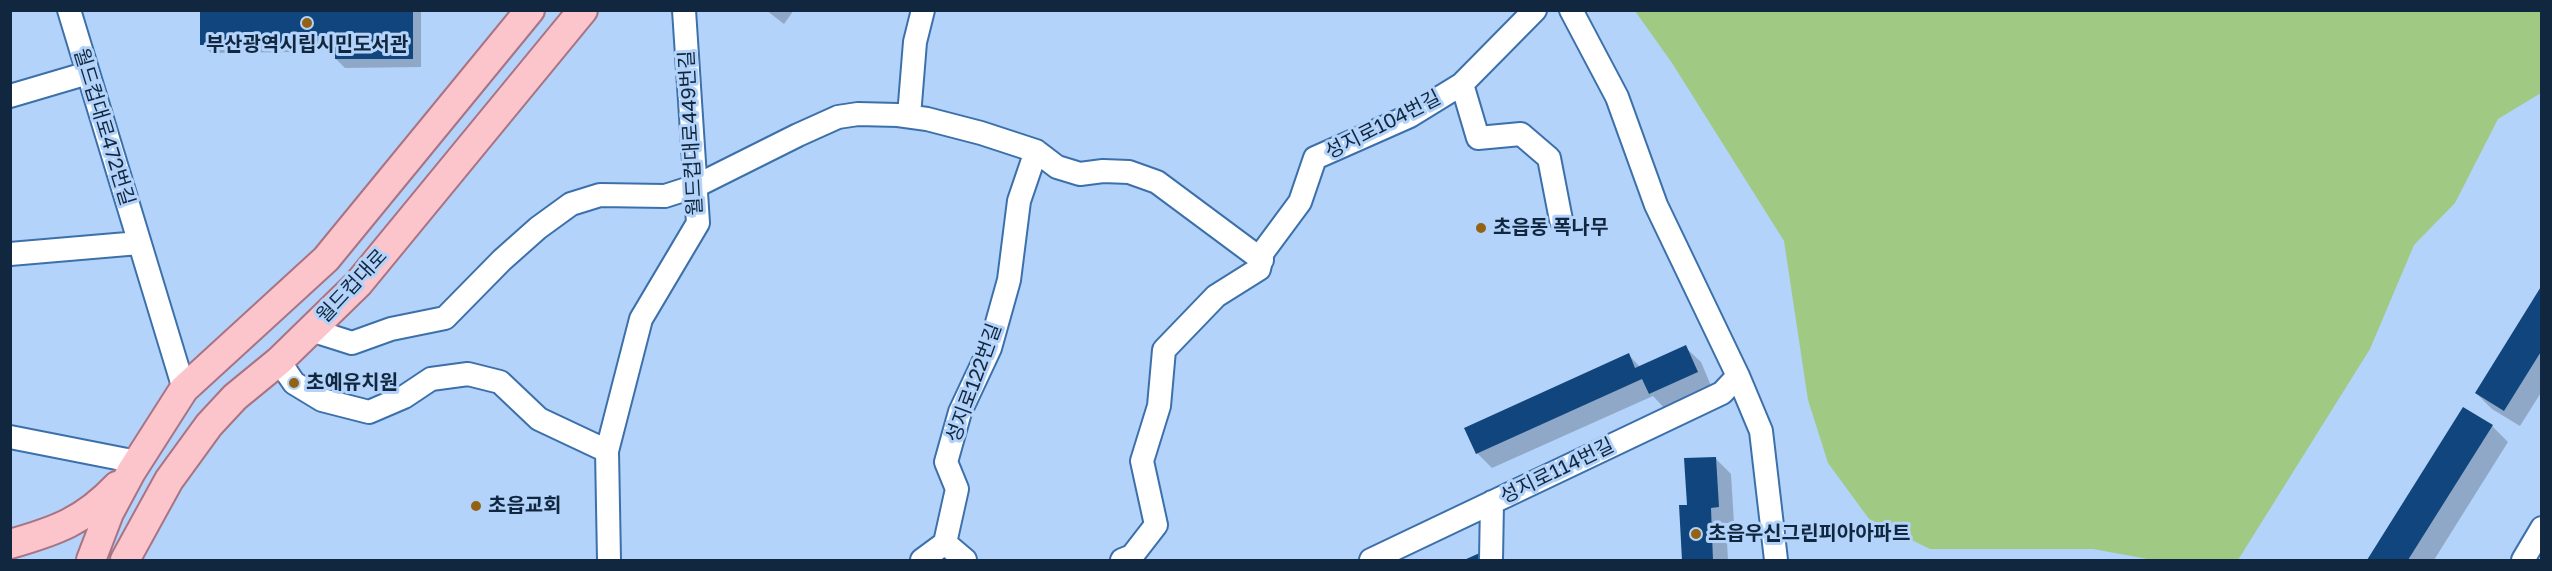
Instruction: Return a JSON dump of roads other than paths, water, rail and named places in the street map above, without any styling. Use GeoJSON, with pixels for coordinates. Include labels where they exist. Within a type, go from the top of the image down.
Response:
{"type":"FeatureCollection","features":[{"type":"Feature","properties":{"kind":"main road","name":"월드컵대로"},"geometry":{"type":"LineString","coordinates":[[91,561],[110,513],[134,467],[184,389],[326,259],[530,10]]}},
{"type":"Feature","properties":{"kind":"main road","name":"월드컵대로"},"geometry":{"type":"LineString","coordinates":[[134,553],[169,480],[209,425],[235,397],[279,361],[358,284],[583,10]]}},
{"type":"Feature","properties":{"kind":"main road"},"geometry":{"type":"LineString","coordinates":[[10,544],[65,526],[97,507],[134,467]]}},
{"type":"Feature","properties":{"kind":"street","name":"월드컵대로472번길"},"geometry":{"type":"LineString","coordinates":[[69,10],[184,389]]}},
{"type":"Feature","properties":{"kind":"street","name":"월드컵대로449번길"},"geometry":{"type":"LineString","coordinates":[[609,561],[607,451],[641,319],[698,223],[684,10]]}},
{"type":"Feature","properties":{"kind":"street"},"geometry":{"type":"LineString","coordinates":[[909,116],[915,42],[923,10]]}},
{"type":"Feature","properties":{"kind":"street","name":"성지로104번길"},"geometry":{"type":"LineString","coordinates":[[1122,561],[1132,556],[1156,525],[1142,461],[1158,406],[1164,350],[1216,296],[1259,269],[1263,252],[1300,202],[1315,158],[1410,116],[1462,84],[1535,10]]}},
{"type":"Feature","properties":{"kind":"street"},"geometry":{"type":"LineString","coordinates":[[1571,10],[1617,97],[1656,205],[1738,376],[1761,431],[1776,561]]}},
{"type":"Feature","properties":{"kind":"street"},"geometry":{"type":"LineString","coordinates":[[10,96],[88,73]]}},
{"type":"Feature","properties":{"kind":"street","name":"성지로104번길"},"geometry":{"type":"LineString","coordinates":[[1462,84],[1478,138],[1521,134],[1549,158],[1562,220]]}},
{"type":"Feature","properties":{"kind":"street"},"geometry":{"type":"LineString","coordinates":[[311,330],[352,343],[391,329],[445,318],[509,254],[538,228],[571,204],[600,195],[664,196],[696,186],[838,117],[858,114],[909,116],[981,133],[1036,151],[1057,167],[1080,174],[1103,171],[1129,172],[1156,182],[1262,260]]}},
{"type":"Feature","properties":{"kind":"street","name":"성지로122번길"},"geometry":{"type":"LineString","coordinates":[[945,543],[957,489],[946,462],[960,412],[990,348],[1009,280],[1018,201],[1036,151]]}},
{"type":"Feature","properties":{"kind":"street"},"geometry":{"type":"LineString","coordinates":[[10,254],[139,243]]}},
{"type":"Feature","properties":{"kind":"street"},"geometry":{"type":"LineString","coordinates":[[279,361],[294,383],[322,400],[369,412],[404,397],[431,379],[468,374],[500,382],[539,419],[607,451]]}},
{"type":"Feature","properties":{"kind":"street","name":"성지로114번길"},"geometry":{"type":"LineString","coordinates":[[1371,561],[1722,393],[1738,376]]}},
{"type":"Feature","properties":{"kind":"street"},"geometry":{"type":"LineString","coordinates":[[10,437],[134,467]]}},
{"type":"Feature","properties":{"kind":"street"},"geometry":{"type":"LineString","coordinates":[[1491,561],[1492,502]]}},
{"type":"Feature","properties":{"kind":"street"},"geometry":{"type":"LineString","coordinates":[[2523,561],[2541,528]]}},
{"type":"Feature","properties":{"kind":"street"},"geometry":{"type":"LineString","coordinates":[[922,561],[945,543],[966,561]]}},
{"type":"Feature","properties":{"kind":"place","name":"부산광역시립시민도서관"},"geometry":{"type":"Point","coordinates":[307,23]}},
{"type":"Feature","properties":{"kind":"place","name":"초읍동 폭나무"},"geometry":{"type":"Point","coordinates":[1481,228]}},
{"type":"Feature","properties":{"kind":"place","name":"초예유치원"},"geometry":{"type":"Point","coordinates":[294,383]}},
{"type":"Feature","properties":{"kind":"place","name":"초읍교회"},"geometry":{"type":"Point","coordinates":[476,506]}},
{"type":"Feature","properties":{"kind":"place","name":"초읍우신그린피아아파트"},"geometry":{"type":"Point","coordinates":[1696,534]}}]}
